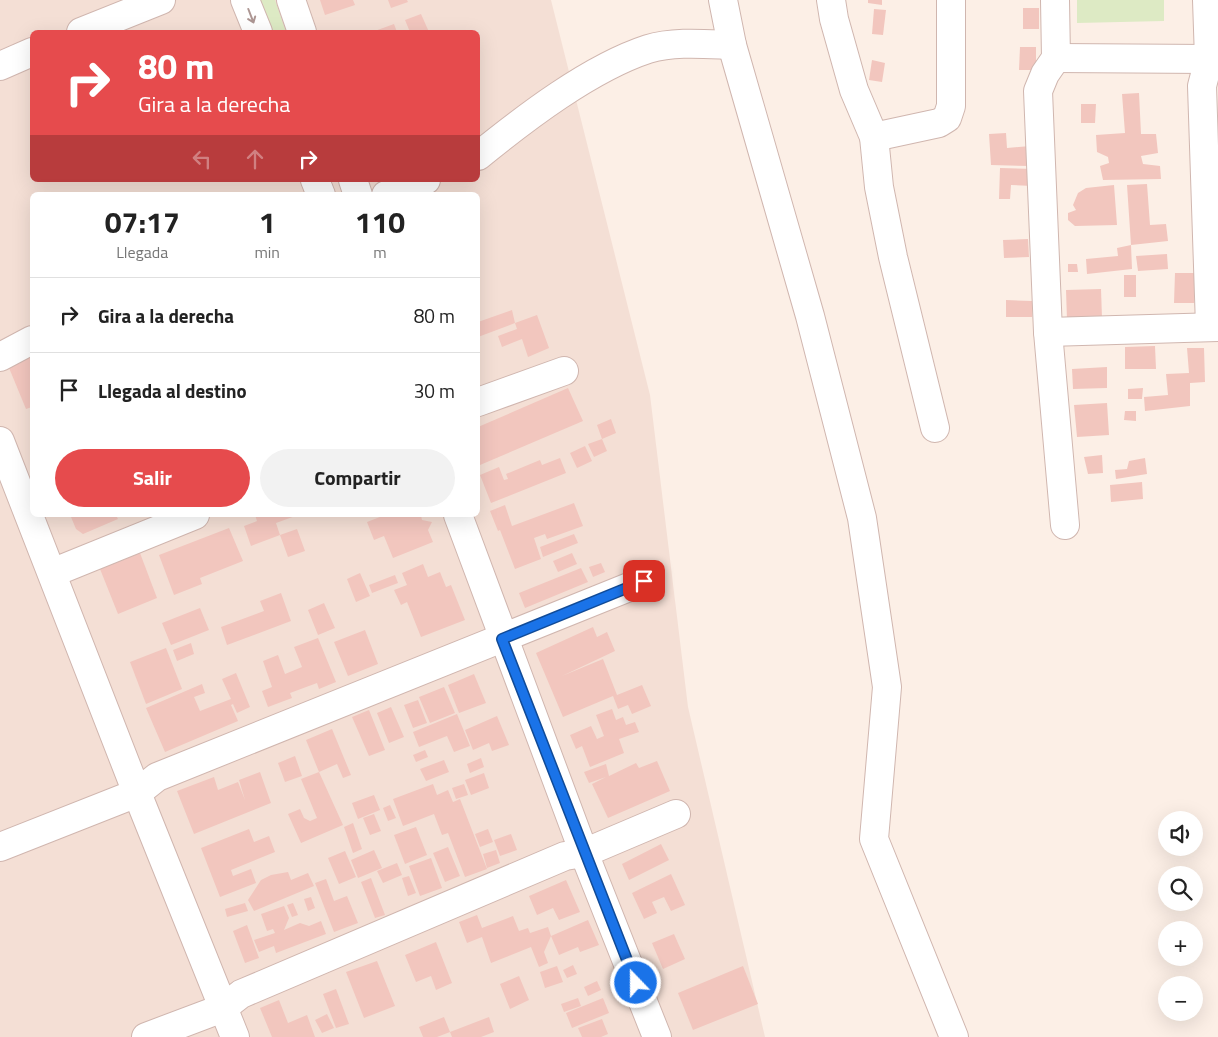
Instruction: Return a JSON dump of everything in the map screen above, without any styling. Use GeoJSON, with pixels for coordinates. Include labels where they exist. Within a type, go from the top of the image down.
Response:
{"type":"FeatureCollection","features":[{"type":"Feature","properties":{"kind":"street"},"geometry":{"type":"LineString","coordinates":[[86,30],[161,0]]}},
{"type":"Feature","properties":{"kind":"street"},"geometry":{"type":"LineString","coordinates":[[245,0],[257,30]]}},
{"type":"Feature","properties":{"kind":"street"},"geometry":{"type":"LineString","coordinates":[[291,0],[301,30]]}},
{"type":"Feature","properties":{"kind":"street"},"geometry":{"type":"LineString","coordinates":[[723,0],[732,45],[810,316],[862,518],[887,687],[874,839],[954,1037]]}},
{"type":"Feature","properties":{"kind":"street"},"geometry":{"type":"LineString","coordinates":[[831,0],[834,19],[854,90],[874,137],[879,187],[892,257],[935,428]]}},
{"type":"Feature","properties":{"kind":"street"},"geometry":{"type":"LineString","coordinates":[[874,137],[939,123],[947,118],[951,106],[950,0]]}},
{"type":"Feature","properties":{"kind":"street"},"geometry":{"type":"LineString","coordinates":[[1056,0],[1056,58],[1045,74],[1038,91],[1048,332],[1065,525]]}},
{"type":"Feature","properties":{"kind":"street"},"geometry":{"type":"LineString","coordinates":[[1048,332],[1214,327],[1202,86],[1214,60],[1208,0]]}},
{"type":"Feature","properties":{"kind":"street"},"geometry":{"type":"LineString","coordinates":[[480,154],[527,117],[608,67],[650,49],[696,44],[732,45]]}},
{"type":"Feature","properties":{"kind":"street"},"geometry":{"type":"LineString","coordinates":[[0,66],[30,53]]}},
{"type":"Feature","properties":{"kind":"street"},"geometry":{"type":"LineString","coordinates":[[1056,58],[1214,60]]}},
{"type":"Feature","properties":{"kind":"street"},"geometry":{"type":"LineString","coordinates":[[394,192],[421,182]]}},
{"type":"Feature","properties":{"kind":"street"},"geometry":{"type":"LineString","coordinates":[[0,357],[30,341]]}},
{"type":"Feature","properties":{"kind":"street"},"geometry":{"type":"LineString","coordinates":[[480,401],[564,370]]}},
{"type":"Feature","properties":{"kind":"street"},"geometry":{"type":"LineString","coordinates":[[0,441],[137,793],[235,1037]]}},
{"type":"Feature","properties":{"kind":"street"},"geometry":{"type":"LineString","coordinates":[[52,573],[190,517]]}},
{"type":"Feature","properties":{"kind":"street"},"geometry":{"type":"LineString","coordinates":[[459,517],[502,639],[657,1037]]}},
{"type":"Feature","properties":{"kind":"street"},"geometry":{"type":"LineString","coordinates":[[0,847],[137,793],[157,777],[644,581]]}},
{"type":"Feature","properties":{"kind":"street"},"geometry":{"type":"LineString","coordinates":[[146,1037],[223,1008],[241,994],[259,986],[565,856],[584,853],[676,814]]}},
{"type":"Feature","properties":{"kind":"shaded area"},"geometry":{"type":"Polygon","coordinates":[[[0,0],[551,0],[650,395],[688,707],[765,1037],[0,1037],[0,0]]]}},
{"type":"Feature","properties":{"kind":"green space"},"geometry":{"type":"Polygon","coordinates":[[[258,0],[275,0],[285,30],[270,30],[258,0]]]}},
{"type":"Feature","properties":{"kind":"green space"},"geometry":{"type":"Polygon","coordinates":[[[1077,0],[1164,0],[1164,21],[1077,23],[1077,0]]]}},
{"type":"Feature","properties":{"kind":"building"},"geometry":{"type":"Polygon","coordinates":[[[320,0],[353,0],[355,5],[325,15],[320,0]]]}},
{"type":"Feature","properties":{"kind":"building"},"geometry":{"type":"Polygon","coordinates":[[[388,0],[407,0],[408,2],[391,8],[388,0]]]}},
{"type":"Feature","properties":{"kind":"building"},"geometry":{"type":"Polygon","coordinates":[[[868,0],[882,0],[882,5],[868,3],[868,0]]]}},
{"type":"Feature","properties":{"kind":"building"},"geometry":{"type":"Polygon","coordinates":[[[1023,8],[1039,8],[1039,29],[1023,29],[1023,8]]]}},
{"type":"Feature","properties":{"kind":"building"},"geometry":{"type":"Polygon","coordinates":[[[874,9],[886,10],[883,35],[872,34],[874,9]]]}},
{"type":"Feature","properties":{"kind":"building"},"geometry":{"type":"Polygon","coordinates":[[[421,14],[428,30],[409,30],[405,20],[421,14]]]}},
{"type":"Feature","properties":{"kind":"building"},"geometry":{"type":"Polygon","coordinates":[[[394,24],[396,30],[378,30],[394,24]]]}},
{"type":"Feature","properties":{"kind":"building"},"geometry":{"type":"Polygon","coordinates":[[[1020,47],[1036,47],[1036,70],[1019,70],[1020,47]]]}},
{"type":"Feature","properties":{"kind":"building"},"geometry":{"type":"Polygon","coordinates":[[[872,60],[885,63],[882,82],[869,80],[872,60]]]}},
{"type":"Feature","properties":{"kind":"building"},"geometry":{"type":"Polygon","coordinates":[[[1139,93],[1141,134],[1156,134],[1158,153],[1141,156],[1143,164],[1160,166],[1161,179],[1103,180],[1100,166],[1109,163],[1108,157],[1097,152],[1096,135],[1125,133],[1122,94],[1139,93]]]}},
{"type":"Feature","properties":{"kind":"building"},"geometry":{"type":"Polygon","coordinates":[[[1081,104],[1096,104],[1095,123],[1081,123],[1081,104]]]}},
{"type":"Feature","properties":{"kind":"building"},"geometry":{"type":"Polygon","coordinates":[[[1006,133],[1007,148],[1030,146],[1031,166],[991,165],[989,134],[1006,133]]]}},
{"type":"Feature","properties":{"kind":"building"},"geometry":{"type":"Polygon","coordinates":[[[1000,168],[1034,169],[1033,186],[1011,185],[1010,199],[999,199],[1000,168]]]}},
{"type":"Feature","properties":{"kind":"building"},"geometry":{"type":"Polygon","coordinates":[[[1147,184],[1150,225],[1166,224],[1168,241],[1131,245],[1127,185],[1147,184]]]}},
{"type":"Feature","properties":{"kind":"building"},"geometry":{"type":"Polygon","coordinates":[[[1114,185],[1117,225],[1075,226],[1068,220],[1068,213],[1076,210],[1073,205],[1078,193],[1086,188],[1114,185]]]}},
{"type":"Feature","properties":{"kind":"building"},"geometry":{"type":"Polygon","coordinates":[[[1028,239],[1029,257],[1004,258],[1003,240],[1028,239]]]}},
{"type":"Feature","properties":{"kind":"building"},"geometry":{"type":"Polygon","coordinates":[[[1131,245],[1132,269],[1087,274],[1086,259],[1118,256],[1117,248],[1131,245]]]}},
{"type":"Feature","properties":{"kind":"building"},"geometry":{"type":"Polygon","coordinates":[[[1167,254],[1168,269],[1138,271],[1136,256],[1167,254]]]}},
{"type":"Feature","properties":{"kind":"building"},"geometry":{"type":"Polygon","coordinates":[[[1068,264],[1077,264],[1078,272],[1068,272],[1068,264]]]}},
{"type":"Feature","properties":{"kind":"building"},"geometry":{"type":"Polygon","coordinates":[[[1175,273],[1195,273],[1194,303],[1174,303],[1175,273]]]}},
{"type":"Feature","properties":{"kind":"building"},"geometry":{"type":"Polygon","coordinates":[[[1124,275],[1136,275],[1136,297],[1124,297],[1124,275]]]}},
{"type":"Feature","properties":{"kind":"building"},"geometry":{"type":"Polygon","coordinates":[[[1101,289],[1102,318],[1067,320],[1066,290],[1101,289]]]}},
{"type":"Feature","properties":{"kind":"building"},"geometry":{"type":"Polygon","coordinates":[[[1006,300],[1032,301],[1032,317],[1006,317],[1006,300]]]}},
{"type":"Feature","properties":{"kind":"building"},"geometry":{"type":"Polygon","coordinates":[[[512,310],[515,323],[480,336],[480,321],[512,310]]]}},
{"type":"Feature","properties":{"kind":"building"},"geometry":{"type":"Polygon","coordinates":[[[537,315],[549,348],[528,357],[522,339],[502,347],[498,336],[517,329],[515,323],[537,315]]]}},
{"type":"Feature","properties":{"kind":"building"},"geometry":{"type":"Polygon","coordinates":[[[1155,346],[1156,369],[1125,369],[1125,347],[1155,346]]]}},
{"type":"Feature","properties":{"kind":"building"},"geometry":{"type":"Polygon","coordinates":[[[1187,348],[1204,348],[1205,382],[1190,383],[1190,406],[1145,411],[1144,397],[1168,395],[1166,374],[1189,373],[1187,348]]]}},
{"type":"Feature","properties":{"kind":"building"},"geometry":{"type":"Polygon","coordinates":[[[30,354],[30,408],[26,409],[7,363],[30,354]]]}},
{"type":"Feature","properties":{"kind":"building"},"geometry":{"type":"Polygon","coordinates":[[[1107,367],[1107,388],[1073,389],[1072,369],[1107,367]]]}},
{"type":"Feature","properties":{"kind":"building"},"geometry":{"type":"Polygon","coordinates":[[[568,388],[583,421],[480,465],[480,426],[568,388]]]}},
{"type":"Feature","properties":{"kind":"building"},"geometry":{"type":"Polygon","coordinates":[[[1143,388],[1142,399],[1128,399],[1128,389],[1143,388]]]}},
{"type":"Feature","properties":{"kind":"building"},"geometry":{"type":"Polygon","coordinates":[[[1107,403],[1109,435],[1077,437],[1074,405],[1107,403]]]}},
{"type":"Feature","properties":{"kind":"building"},"geometry":{"type":"Polygon","coordinates":[[[1125,411],[1136,411],[1136,421],[1124,420],[1125,411]]]}},
{"type":"Feature","properties":{"kind":"building"},"geometry":{"type":"Polygon","coordinates":[[[611,419],[616,433],[602,439],[597,425],[611,419]]]}},
{"type":"Feature","properties":{"kind":"building"},"geometry":{"type":"Polygon","coordinates":[[[602,439],[607,451],[594,457],[588,444],[602,439]]]}},
{"type":"Feature","properties":{"kind":"building"},"geometry":{"type":"Polygon","coordinates":[[[585,446],[592,461],[577,468],[570,453],[585,446]]]}},
{"type":"Feature","properties":{"kind":"building"},"geometry":{"type":"Polygon","coordinates":[[[1102,455],[1103,473],[1088,474],[1084,457],[1102,455]]]}},
{"type":"Feature","properties":{"kind":"building"},"geometry":{"type":"Polygon","coordinates":[[[560,458],[566,473],[491,503],[480,475],[499,467],[504,480],[508,479],[506,474],[540,460],[542,465],[560,458]]]}},
{"type":"Feature","properties":{"kind":"building"},"geometry":{"type":"Polygon","coordinates":[[[1145,458],[1147,474],[1116,479],[1115,470],[1127,469],[1129,461],[1145,458]]]}},
{"type":"Feature","properties":{"kind":"building"},"geometry":{"type":"Polygon","coordinates":[[[1142,482],[1143,499],[1111,502],[1110,485],[1142,482]]]}},
{"type":"Feature","properties":{"kind":"building"},"geometry":{"type":"Polygon","coordinates":[[[574,503],[583,526],[547,539],[545,534],[534,538],[541,559],[515,569],[500,530],[498,531],[490,511],[505,505],[512,526],[574,503]]]}},
{"type":"Feature","properties":{"kind":"building"},"geometry":{"type":"Polygon","coordinates":[[[71,517],[117,517],[118,519],[83,534],[76,529],[71,517]]]}},
{"type":"Feature","properties":{"kind":"building"},"geometry":{"type":"Polygon","coordinates":[[[256,517],[292,517],[276,523],[280,535],[251,546],[244,526],[257,521],[256,517]]]}},
{"type":"Feature","properties":{"kind":"building"},"geometry":{"type":"Polygon","coordinates":[[[380,517],[421,517],[422,520],[432,522],[428,530],[433,542],[393,558],[384,536],[374,540],[367,522],[380,517]]]}},
{"type":"Feature","properties":{"kind":"building"},"geometry":{"type":"Polygon","coordinates":[[[229,528],[243,561],[200,578],[202,584],[174,595],[159,555],[229,528]]]}},
{"type":"Feature","properties":{"kind":"building"},"geometry":{"type":"Polygon","coordinates":[[[297,529],[305,551],[288,557],[280,535],[297,529]]]}},
{"type":"Feature","properties":{"kind":"building"},"geometry":{"type":"Polygon","coordinates":[[[574,534],[578,543],[543,557],[540,547],[574,534]]]}},
{"type":"Feature","properties":{"kind":"building"},"geometry":{"type":"Polygon","coordinates":[[[140,553],[157,598],[118,614],[100,569],[140,553]]]}},
{"type":"Feature","properties":{"kind":"building"},"geometry":{"type":"Polygon","coordinates":[[[572,553],[577,564],[558,572],[553,561],[572,553]]]}},
{"type":"Feature","properties":{"kind":"building"},"geometry":{"type":"Polygon","coordinates":[[[601,563],[605,572],[593,577],[589,567],[601,563]]]}},
{"type":"Feature","properties":{"kind":"building"},"geometry":{"type":"Polygon","coordinates":[[[423,564],[428,577],[440,572],[446,587],[451,585],[465,620],[421,637],[407,602],[401,605],[394,590],[407,585],[402,573],[423,564]]]}},
{"type":"Feature","properties":{"kind":"building"},"geometry":{"type":"Polygon","coordinates":[[[581,568],[588,582],[525,608],[519,593],[581,568]]]}},
{"type":"Feature","properties":{"kind":"building"},"geometry":{"type":"Polygon","coordinates":[[[360,573],[370,596],[356,602],[347,579],[360,573]]]}},
{"type":"Feature","properties":{"kind":"building"},"geometry":{"type":"Polygon","coordinates":[[[395,575],[398,583],[372,593],[369,585],[395,575]]]}},
{"type":"Feature","properties":{"kind":"building"},"geometry":{"type":"Polygon","coordinates":[[[281,593],[291,621],[227,645],[221,627],[264,611],[260,601],[281,593]]]}},
{"type":"Feature","properties":{"kind":"building"},"geometry":{"type":"Polygon","coordinates":[[[324,603],[335,628],[318,635],[308,610],[324,603]]]}},
{"type":"Feature","properties":{"kind":"building"},"geometry":{"type":"Polygon","coordinates":[[[200,608],[209,630],[171,645],[162,623],[200,608]]]}},
{"type":"Feature","properties":{"kind":"building"},"geometry":{"type":"Polygon","coordinates":[[[593,627],[597,637],[607,632],[615,651],[562,676],[603,659],[617,695],[642,685],[651,706],[632,714],[628,705],[618,709],[613,696],[563,717],[536,653],[593,627]]]}},
{"type":"Feature","properties":{"kind":"building"},"geometry":{"type":"Polygon","coordinates":[[[365,630],[378,664],[348,676],[334,642],[365,630]]]}},
{"type":"Feature","properties":{"kind":"building"},"geometry":{"type":"Polygon","coordinates":[[[318,638],[336,682],[319,689],[317,683],[290,693],[292,698],[268,707],[262,691],[272,687],[263,661],[278,655],[285,674],[302,667],[294,647],[318,638]]]}},
{"type":"Feature","properties":{"kind":"building"},"geometry":{"type":"Polygon","coordinates":[[[191,643],[194,654],[177,661],[173,650],[191,643]]]}},
{"type":"Feature","properties":{"kind":"building"},"geometry":{"type":"Polygon","coordinates":[[[166,648],[182,689],[146,704],[130,662],[166,648]]]}},
{"type":"Feature","properties":{"kind":"building"},"geometry":{"type":"Polygon","coordinates":[[[236,673],[250,707],[237,713],[233,704],[231,705],[238,721],[165,752],[146,708],[202,684],[205,693],[194,697],[200,711],[231,699],[222,679],[236,673]]]}},
{"type":"Feature","properties":{"kind":"building"},"geometry":{"type":"Polygon","coordinates":[[[474,674],[486,703],[459,713],[448,685],[474,674]]]}},
{"type":"Feature","properties":{"kind":"building"},"geometry":{"type":"Polygon","coordinates":[[[444,687],[455,713],[430,723],[419,697],[444,687]]]}},
{"type":"Feature","properties":{"kind":"building"},"geometry":{"type":"Polygon","coordinates":[[[418,700],[427,723],[413,728],[404,705],[418,700]]]}},
{"type":"Feature","properties":{"kind":"building"},"geometry":{"type":"Polygon","coordinates":[[[391,707],[404,737],[389,743],[377,713],[391,707]]]}},
{"type":"Feature","properties":{"kind":"building"},"geometry":{"type":"Polygon","coordinates":[[[612,709],[616,720],[623,717],[626,725],[635,722],[639,732],[619,739],[624,753],[590,767],[582,746],[576,749],[570,735],[591,726],[597,739],[604,736],[596,715],[612,709]]]}},
{"type":"Feature","properties":{"kind":"building"},"geometry":{"type":"Polygon","coordinates":[[[369,710],[385,750],[369,756],[352,717],[369,710]]]}},
{"type":"Feature","properties":{"kind":"building"},"geometry":{"type":"Polygon","coordinates":[[[457,714],[470,746],[454,752],[447,736],[419,747],[413,732],[457,714]]]}},
{"type":"Feature","properties":{"kind":"building"},"geometry":{"type":"Polygon","coordinates":[[[497,716],[509,745],[492,751],[489,743],[473,750],[465,730],[497,716]]]}},
{"type":"Feature","properties":{"kind":"building"},"geometry":{"type":"Polygon","coordinates":[[[332,729],[351,775],[343,778],[337,764],[319,772],[306,740],[332,729]]]}},
{"type":"Feature","properties":{"kind":"building"},"geometry":{"type":"Polygon","coordinates":[[[425,750],[428,757],[416,762],[413,755],[425,750]]]}},
{"type":"Feature","properties":{"kind":"building"},"geometry":{"type":"Polygon","coordinates":[[[295,756],[302,776],[285,782],[278,763],[295,756]]]}},
{"type":"Feature","properties":{"kind":"building"},"geometry":{"type":"Polygon","coordinates":[[[481,758],[484,767],[470,773],[467,764],[481,758]]]}},
{"type":"Feature","properties":{"kind":"building"},"geometry":{"type":"Polygon","coordinates":[[[444,760],[449,772],[426,781],[420,769],[444,760]]]}},
{"type":"Feature","properties":{"kind":"building"},"geometry":{"type":"Polygon","coordinates":[[[657,761],[670,791],[608,818],[592,784],[606,777],[589,783],[584,772],[606,764],[609,776],[636,763],[639,768],[657,761]]]}},
{"type":"Feature","properties":{"kind":"building"},"geometry":{"type":"Polygon","coordinates":[[[260,772],[271,803],[194,834],[177,791],[214,777],[218,790],[238,782],[245,800],[239,780],[260,772]]]}},
{"type":"Feature","properties":{"kind":"building"},"geometry":{"type":"Polygon","coordinates":[[[319,772],[343,825],[301,843],[288,814],[300,809],[304,818],[310,821],[317,818],[301,779],[319,772]]]}},
{"type":"Feature","properties":{"kind":"building"},"geometry":{"type":"Polygon","coordinates":[[[484,773],[489,788],[471,795],[465,780],[484,773]]]}},
{"type":"Feature","properties":{"kind":"building"},"geometry":{"type":"Polygon","coordinates":[[[433,784],[437,795],[448,790],[453,802],[460,799],[487,869],[465,877],[448,833],[442,835],[434,814],[403,826],[393,799],[433,784]]]}},
{"type":"Feature","properties":{"kind":"building"},"geometry":{"type":"Polygon","coordinates":[[[464,784],[468,795],[456,799],[452,788],[464,784]]]}},
{"type":"Feature","properties":{"kind":"building"},"geometry":{"type":"Polygon","coordinates":[[[374,795],[380,810],[358,819],[352,803],[374,795]]]}},
{"type":"Feature","properties":{"kind":"building"},"geometry":{"type":"Polygon","coordinates":[[[390,805],[396,818],[388,821],[383,808],[390,805]]]}},
{"type":"Feature","properties":{"kind":"building"},"geometry":{"type":"Polygon","coordinates":[[[374,814],[381,831],[370,835],[363,818],[374,814]]]}},
{"type":"Feature","properties":{"kind":"building"},"geometry":{"type":"Polygon","coordinates":[[[353,823],[362,849],[353,853],[344,827],[353,823]]]}},
{"type":"Feature","properties":{"kind":"building"},"geometry":{"type":"Polygon","coordinates":[[[416,827],[427,855],[405,864],[394,835],[416,827]]]}},
{"type":"Feature","properties":{"kind":"building"},"geometry":{"type":"Polygon","coordinates":[[[249,829],[254,842],[269,836],[275,852],[231,870],[233,876],[251,869],[256,883],[220,897],[201,848],[249,829]]]}},
{"type":"Feature","properties":{"kind":"building"},"geometry":{"type":"Polygon","coordinates":[[[488,829],[493,842],[480,847],[475,834],[488,829]]]}},
{"type":"Feature","properties":{"kind":"building"},"geometry":{"type":"Polygon","coordinates":[[[511,834],[517,850],[500,856],[494,840],[511,834]]]}},
{"type":"Feature","properties":{"kind":"building"},"geometry":{"type":"Polygon","coordinates":[[[661,844],[669,860],[629,880],[622,864],[661,844]]]}},
{"type":"Feature","properties":{"kind":"building"},"geometry":{"type":"Polygon","coordinates":[[[448,847],[460,876],[445,882],[433,853],[448,847]]]}},
{"type":"Feature","properties":{"kind":"building"},"geometry":{"type":"Polygon","coordinates":[[[374,850],[382,868],[358,878],[351,860],[374,850]]]}},
{"type":"Feature","properties":{"kind":"building"},"geometry":{"type":"Polygon","coordinates":[[[496,850],[500,863],[487,868],[483,854],[496,850]]]}},
{"type":"Feature","properties":{"kind":"building"},"geometry":{"type":"Polygon","coordinates":[[[345,851],[356,877],[339,884],[328,858],[345,851]]]}},
{"type":"Feature","properties":{"kind":"building"},"geometry":{"type":"Polygon","coordinates":[[[431,858],[442,888],[420,896],[409,866],[431,858]]]}},
{"type":"Feature","properties":{"kind":"building"},"geometry":{"type":"Polygon","coordinates":[[[397,863],[402,875],[383,883],[377,871],[397,863]]]}},
{"type":"Feature","properties":{"kind":"building"},"geometry":{"type":"Polygon","coordinates":[[[288,872],[291,880],[308,873],[314,886],[254,911],[248,900],[261,880],[271,875],[288,872]]]}},
{"type":"Feature","properties":{"kind":"building"},"geometry":{"type":"Polygon","coordinates":[[[671,874],[685,905],[671,911],[664,897],[652,902],[657,913],[644,919],[632,893],[671,874]]]}},
{"type":"Feature","properties":{"kind":"building"},"geometry":{"type":"Polygon","coordinates":[[[409,876],[416,893],[408,896],[402,878],[409,876]]]}},
{"type":"Feature","properties":{"kind":"building"},"geometry":{"type":"Polygon","coordinates":[[[371,878],[385,915],[375,918],[361,882],[371,878]]]}},
{"type":"Feature","properties":{"kind":"building"},"geometry":{"type":"Polygon","coordinates":[[[326,879],[334,901],[347,896],[358,923],[334,932],[315,883],[326,879]]]}},
{"type":"Feature","properties":{"kind":"building"},"geometry":{"type":"Polygon","coordinates":[[[566,880],[580,912],[559,920],[553,908],[537,915],[529,896],[566,880]]]}},
{"type":"Feature","properties":{"kind":"building"},"geometry":{"type":"Polygon","coordinates":[[[311,897],[315,908],[308,911],[304,899],[311,897]]]}},
{"type":"Feature","properties":{"kind":"building"},"geometry":{"type":"Polygon","coordinates":[[[245,903],[248,911],[227,917],[225,909],[245,903]]]}},
{"type":"Feature","properties":{"kind":"building"},"geometry":{"type":"Polygon","coordinates":[[[293,903],[298,915],[292,917],[287,905],[293,903]]]}},
{"type":"Feature","properties":{"kind":"building"},"geometry":{"type":"Polygon","coordinates":[[[284,906],[289,918],[284,930],[300,923],[309,926],[321,921],[326,934],[276,953],[274,946],[259,952],[254,940],[275,933],[273,929],[267,931],[261,914],[284,906]]]}},
{"type":"Feature","properties":{"kind":"building"},"geometry":{"type":"Polygon","coordinates":[[[477,915],[482,928],[513,916],[519,931],[528,928],[530,933],[548,927],[551,936],[544,952],[548,963],[539,967],[531,947],[491,963],[482,937],[467,943],[459,922],[477,915]]]}},
{"type":"Feature","properties":{"kind":"building"},"geometry":{"type":"Polygon","coordinates":[[[588,920],[599,945],[580,952],[578,947],[559,955],[551,936],[588,920]]]}},
{"type":"Feature","properties":{"kind":"building"},"geometry":{"type":"Polygon","coordinates":[[[247,925],[259,958],[245,963],[233,931],[247,925]]]}},
{"type":"Feature","properties":{"kind":"building"},"geometry":{"type":"Polygon","coordinates":[[[674,934],[685,959],[663,969],[652,943],[674,934]]]}},
{"type":"Feature","properties":{"kind":"building"},"geometry":{"type":"Polygon","coordinates":[[[436,942],[452,983],[436,990],[431,976],[416,982],[405,955],[436,942]]]}},
{"type":"Feature","properties":{"kind":"building"},"geometry":{"type":"Polygon","coordinates":[[[377,961],[395,1006],[364,1018],[346,972],[377,961]]]}},
{"type":"Feature","properties":{"kind":"building"},"geometry":{"type":"Polygon","coordinates":[[[573,965],[577,974],[567,978],[563,970],[573,965]]]}},
{"type":"Feature","properties":{"kind":"building"},"geometry":{"type":"Polygon","coordinates":[[[557,966],[563,982],[545,988],[540,972],[557,966]]]}},
{"type":"Feature","properties":{"kind":"building"},"geometry":{"type":"Polygon","coordinates":[[[743,966],[758,1004],[693,1030],[678,993],[743,966]]]}},
{"type":"Feature","properties":{"kind":"building"},"geometry":{"type":"Polygon","coordinates":[[[519,976],[529,1000],[510,1009],[500,984],[519,976]]]}},
{"type":"Feature","properties":{"kind":"building"},"geometry":{"type":"Polygon","coordinates":[[[597,981],[601,990],[588,996],[584,987],[597,981]]]}},
{"type":"Feature","properties":{"kind":"building"},"geometry":{"type":"Polygon","coordinates":[[[336,989],[349,1024],[336,1028],[323,994],[336,989]]]}},
{"type":"Feature","properties":{"kind":"building"},"geometry":{"type":"Polygon","coordinates":[[[578,998],[581,1006],[564,1012],[561,1004],[578,998]]]}},
{"type":"Feature","properties":{"kind":"building"},"geometry":{"type":"Polygon","coordinates":[[[603,998],[609,1013],[572,1028],[566,1013],[603,998]]]}},
{"type":"Feature","properties":{"kind":"building"},"geometry":{"type":"Polygon","coordinates":[[[279,1000],[288,1023],[307,1015],[315,1037],[272,1037],[260,1008],[279,1000]]]}},
{"type":"Feature","properties":{"kind":"building"},"geometry":{"type":"Polygon","coordinates":[[[327,1014],[334,1028],[322,1033],[315,1020],[327,1014]]]}},
{"type":"Feature","properties":{"kind":"building"},"geometry":{"type":"Polygon","coordinates":[[[444,1017],[450,1032],[437,1037],[423,1037],[419,1027],[444,1017]]]}},
{"type":"Feature","properties":{"kind":"building"},"geometry":{"type":"Polygon","coordinates":[[[489,1017],[494,1032],[481,1037],[452,1037],[450,1032],[489,1017]]]}},
{"type":"Feature","properties":{"kind":"building"},"geometry":{"type":"Polygon","coordinates":[[[602,1019],[608,1034],[601,1037],[582,1037],[578,1028],[602,1019]]]}},
{"type":"Feature","properties":{"kind":"route"},"geometry":{"type":"LineString","coordinates":[[636,983],[502,639],[644,581]]}}]}
